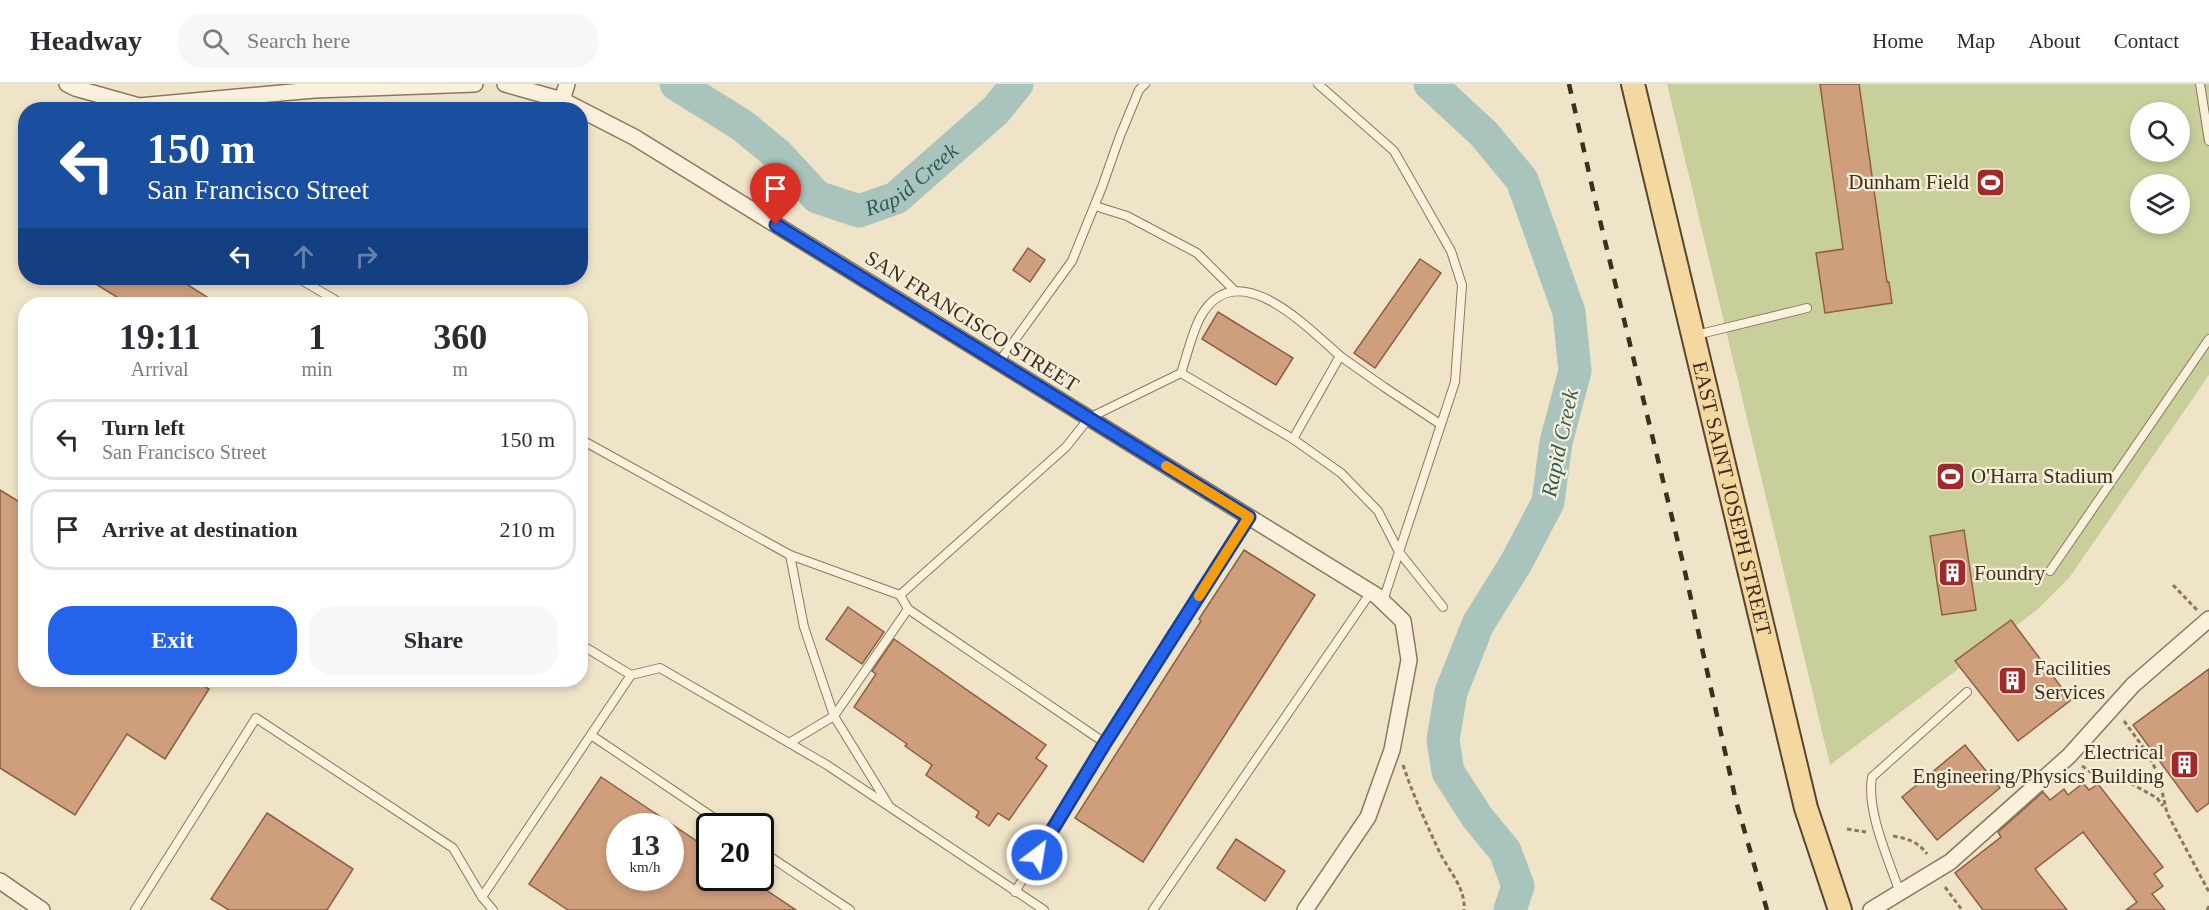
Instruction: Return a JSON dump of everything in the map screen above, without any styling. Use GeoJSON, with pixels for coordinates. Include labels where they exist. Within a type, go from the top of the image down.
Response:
{"type":"FeatureCollection","features":[{"type":"Feature","properties":{"kind":"main road","name":"EAST SAINT JOSEPH STREET"},"geometry":{"type":"LineString","coordinates":[[1633,84],[1806,808],[1840,910]]}},
{"type":"Feature","properties":{"kind":"street"},"geometry":{"type":"LineString","coordinates":[[67,84],[125,102]]}},
{"type":"Feature","properties":{"kind":"street"},"geometry":{"type":"LineString","coordinates":[[208,102],[314,90],[475,84]]}},
{"type":"Feature","properties":{"kind":"street","name":"SAN FRANCISCO STREET"},"geometry":{"type":"LineString","coordinates":[[506,84],[566,102]]}},
{"type":"Feature","properties":{"kind":"street"},"geometry":{"type":"LineString","coordinates":[[562,100],[567,84]]}},
{"type":"Feature","properties":{"kind":"street","name":"SAN FRANCISCO STREET"},"geometry":{"type":"LineString","coordinates":[[588,113],[634,137],[1377,597],[1403,621],[1409,660],[1392,750]]}},
{"type":"Feature","properties":{"kind":"street"},"geometry":{"type":"LineString","coordinates":[[1871,910],[1950,862],[2069,756],[2133,686],[2206,621]]}},
{"type":"Feature","properties":{"kind":"street"},"geometry":{"type":"LineString","coordinates":[[1305,910],[1368,817],[1392,750]]}},
{"type":"Feature","properties":{"kind":"street"},"geometry":{"type":"LineString","coordinates":[[0,882],[37,909]]}},
{"type":"Feature","properties":{"kind":"lane"},"geometry":{"type":"LineString","coordinates":[[999,362],[1072,261],[1124,126],[1139,90],[1145,84]]}},
{"type":"Feature","properties":{"kind":"lane"},"geometry":{"type":"LineString","coordinates":[[1153,910],[1377,597],[1399,552],[1455,382],[1462,285],[1451,251],[1394,151],[1318,84]]}},
{"type":"Feature","properties":{"kind":"lane"},"geometry":{"type":"LineString","coordinates":[[2200,84],[2209,141]]}},
{"type":"Feature","properties":{"kind":"lane"},"geometry":{"type":"LineString","coordinates":[[1095,206],[1127,216],[1197,253],[1234,290]]}},
{"type":"Feature","properties":{"kind":"lane"},"geometry":{"type":"LineString","coordinates":[[310,285],[330,297]]}},
{"type":"Feature","properties":{"kind":"lane"},"geometry":{"type":"LineString","coordinates":[[900,595],[1066,447],[1089,418],[1181,373],[1201,316],[1216,299],[1234,290],[1253,292],[1290,313],[1340,356],[1440,424]]}},
{"type":"Feature","properties":{"kind":"lane"},"geometry":{"type":"LineString","coordinates":[[1692,336],[1807,308]]}},
{"type":"Feature","properties":{"kind":"lane"},"geometry":{"type":"LineString","coordinates":[[2050,571],[2209,339]]}},
{"type":"Feature","properties":{"kind":"lane"},"geometry":{"type":"LineString","coordinates":[[1293,440],[1340,356]]}},
{"type":"Feature","properties":{"kind":"lane"},"geometry":{"type":"LineString","coordinates":[[1181,373],[1293,440],[1341,473],[1378,511],[1399,552],[1443,607]]}},
{"type":"Feature","properties":{"kind":"lane"},"geometry":{"type":"LineString","coordinates":[[588,443],[790,555],[900,595],[908,609],[1105,743]]}},
{"type":"Feature","properties":{"kind":"lane"},"geometry":{"type":"LineString","coordinates":[[1015,892],[1105,743],[1249,517]]}},
{"type":"Feature","properties":{"kind":"lane"},"geometry":{"type":"LineString","coordinates":[[790,555],[804,627],[834,716],[891,808]]}},
{"type":"Feature","properties":{"kind":"lane"},"geometry":{"type":"LineString","coordinates":[[789,743],[834,716],[908,609]]}},
{"type":"Feature","properties":{"kind":"lane"},"geometry":{"type":"LineString","coordinates":[[588,649],[631,675]]}},
{"type":"Feature","properties":{"kind":"lane"},"geometry":{"type":"LineString","coordinates":[[482,897],[631,675],[660,668],[827,765],[1044,910]]}},
{"type":"Feature","properties":{"kind":"lane"},"geometry":{"type":"LineString","coordinates":[[1900,893],[1880,834],[1870,790],[1872,777],[1967,692]]}},
{"type":"Feature","properties":{"kind":"lane"},"geometry":{"type":"LineString","coordinates":[[135,910],[256,718],[453,848],[482,897],[493,910]]}},
{"type":"Feature","properties":{"kind":"lane"},"geometry":{"type":"LineString","coordinates":[[591,735],[707,813]]}},
{"type":"Feature","properties":{"kind":"lane"},"geometry":{"type":"LineString","coordinates":[[774,859],[850,910]]}},
{"type":"Feature","properties":{"kind":"path"},"geometry":{"type":"LineString","coordinates":[[2173,585],[2194,605],[2206,621]]}},
{"type":"Feature","properties":{"kind":"path"},"geometry":{"type":"LineString","coordinates":[[2114,709],[2148,754],[2158,774],[2166,809]]}},
{"type":"Feature","properties":{"kind":"path"},"geometry":{"type":"LineString","coordinates":[[1392,750],[1401,759],[1412,792],[1441,855],[1456,879],[1465,902],[1464,910]]}},
{"type":"Feature","properties":{"kind":"path"},"geometry":{"type":"LineString","coordinates":[[2069,756],[2095,774],[2119,779],[2157,798],[2166,809],[2209,892]]}},
{"type":"Feature","properties":{"kind":"path"},"geometry":{"type":"LineString","coordinates":[[1945,887],[1962,910]]}},
{"type":"Feature","properties":{"kind":"path"},"geometry":{"type":"LineString","coordinates":[[2207,910],[2209,906]]}},
{"type":"Feature","properties":{"kind":"green space","name":"O'Harra Stadium"},"geometry":{"type":"Polygon","coordinates":[[[1667,84],[2209,84],[2209,375],[2069,578],[2037,610],[1830,765],[1667,84]]]}},
{"type":"Feature","properties":{"kind":"building"},"geometry":{"type":"Polygon","coordinates":[[[1820,84],[1859,84],[1887,282],[1889,282],[1892,303],[1825,313],[1816,253],[1843,249],[1820,84]]]}},
{"type":"Feature","properties":{"kind":"building"},"geometry":{"type":"Polygon","coordinates":[[[1028,248],[1045,260],[1030,282],[1013,270],[1028,248]]]}},
{"type":"Feature","properties":{"kind":"building"},"geometry":{"type":"Polygon","coordinates":[[[1420,259],[1441,273],[1375,368],[1354,353],[1420,259]]]}},
{"type":"Feature","properties":{"kind":"building"},"geometry":{"type":"Polygon","coordinates":[[[97,285],[188,285],[207,297],[117,297],[97,285]]]}},
{"type":"Feature","properties":{"kind":"building"},"geometry":{"type":"Polygon","coordinates":[[[1218,312],[1293,358],[1276,385],[1202,339],[1218,312]]]}},
{"type":"Feature","properties":{"kind":"building"},"geometry":{"type":"Polygon","coordinates":[[[0,490],[18,501],[18,687],[206,687],[209,689],[165,759],[127,734],[75,815],[0,768],[0,490]]]}},
{"type":"Feature","properties":{"kind":"building","name":"Foundry"},"geometry":{"type":"Polygon","coordinates":[[[1964,530],[1976,610],[1942,615],[1930,536],[1964,530]]]}},
{"type":"Feature","properties":{"kind":"building"},"geometry":{"type":"Polygon","coordinates":[[[1244,550],[1315,595],[1143,862],[1075,818],[1244,550]]]}},
{"type":"Feature","properties":{"kind":"building"},"geometry":{"type":"Polygon","coordinates":[[[848,607],[884,632],[862,664],[826,639],[848,607]]]}},
{"type":"Feature","properties":{"kind":"building","name":"Facilities Services"},"geometry":{"type":"Polygon","coordinates":[[[2011,620],[2071,700],[2018,741],[1955,661],[2011,620]]]}},
{"type":"Feature","properties":{"kind":"building"},"geometry":{"type":"Polygon","coordinates":[[[894,639],[1046,745],[1036,758],[1047,766],[1009,820],[998,813],[989,826],[976,817],[979,812],[926,775],[932,765],[905,746],[907,744],[854,707],[876,674],[872,671],[894,639]]]}},
{"type":"Feature","properties":{"kind":"building","name":"Electrical Engineering/Physics Building"},"geometry":{"type":"Polygon","coordinates":[[[2209,669],[2209,803],[2197,812],[2133,725],[2209,669]]]}},
{"type":"Feature","properties":{"kind":"building"},"geometry":{"type":"Polygon","coordinates":[[[1965,745],[2000,788],[1937,840],[1902,797],[1965,745]]]}},
{"type":"Feature","properties":{"kind":"building"},"geometry":{"type":"Polygon","coordinates":[[[601,777],[655,813],[606,813],[606,891],[684,891],[684,833],[696,841],[696,891],[768,891],[796,910],[568,910],[529,884],[601,777]]]}},
{"type":"Feature","properties":{"kind":"building"},"geometry":{"type":"Polygon","coordinates":[[[2083,783],[2089,790],[2098,784],[2163,867],[2154,874],[2163,886],[2152,894],[2165,910],[2126,910],[2137,902],[2083,832],[2035,869],[2067,910],[1983,910],[1955,873],[2001,837],[1998,832],[2043,792],[2050,800],[2064,789],[2068,795],[2083,783]]]}},
{"type":"Feature","properties":{"kind":"building"},"geometry":{"type":"Polygon","coordinates":[[[267,813],[353,869],[327,910],[229,910],[211,899],[267,813]]]}},
{"type":"Feature","properties":{"kind":"building"},"geometry":{"type":"Polygon","coordinates":[[[1236,839],[1285,871],[1265,901],[1217,868],[1236,839]]]}},
{"type":"Feature","properties":{"kind":"waterway","name":"Rapid Creek"},"geometry":{"type":"LineString","coordinates":[[676,84],[743,126],[778,155],[817,197],[859,211],[896,198],[996,110],[1017,84]]}},
{"type":"Feature","properties":{"kind":"waterway","name":"Rapid Creek"},"geometry":{"type":"LineString","coordinates":[[1430,84],[1484,134],[1522,180],[1569,312],[1575,371],[1556,442],[1548,502],[1516,563],[1478,624],[1451,692],[1443,740],[1448,772],[1477,817],[1505,851],[1518,886],[1510,910]]}},
{"type":"Feature","properties":{"kind":"railway"},"geometry":{"type":"LineString","coordinates":[[1569,84],[1683,563],[1736,801],[1767,910]]}},
{"type":"Feature","properties":{"kind":"slow traffic"},"geometry":{"type":"LineString","coordinates":[[1166,466],[1249,517],[1199,596]]}},
{"type":"Feature","properties":{"kind":"place","name":"Dunham Field"},"geometry":{"type":"Point","coordinates":[1990,182]}},
{"type":"Feature","properties":{"kind":"place","name":"O'Harra Stadium"},"geometry":{"type":"Point","coordinates":[1950,476]}},
{"type":"Feature","properties":{"kind":"place","name":"Foundry"},"geometry":{"type":"Point","coordinates":[1953,573]}},
{"type":"Feature","properties":{"kind":"place","name":"Facilities Services"},"geometry":{"type":"Point","coordinates":[2013,680]}},
{"type":"Feature","properties":{"kind":"place","name":"Electrical Engineering/Physics Building"},"geometry":{"type":"Point","coordinates":[2185,764]}},
{"type":"Feature","properties":{"kind":"route"},"geometry":{"type":"LineString","coordinates":[[776,225],[1249,517],[1105,743],[1037,855]]}}]}
